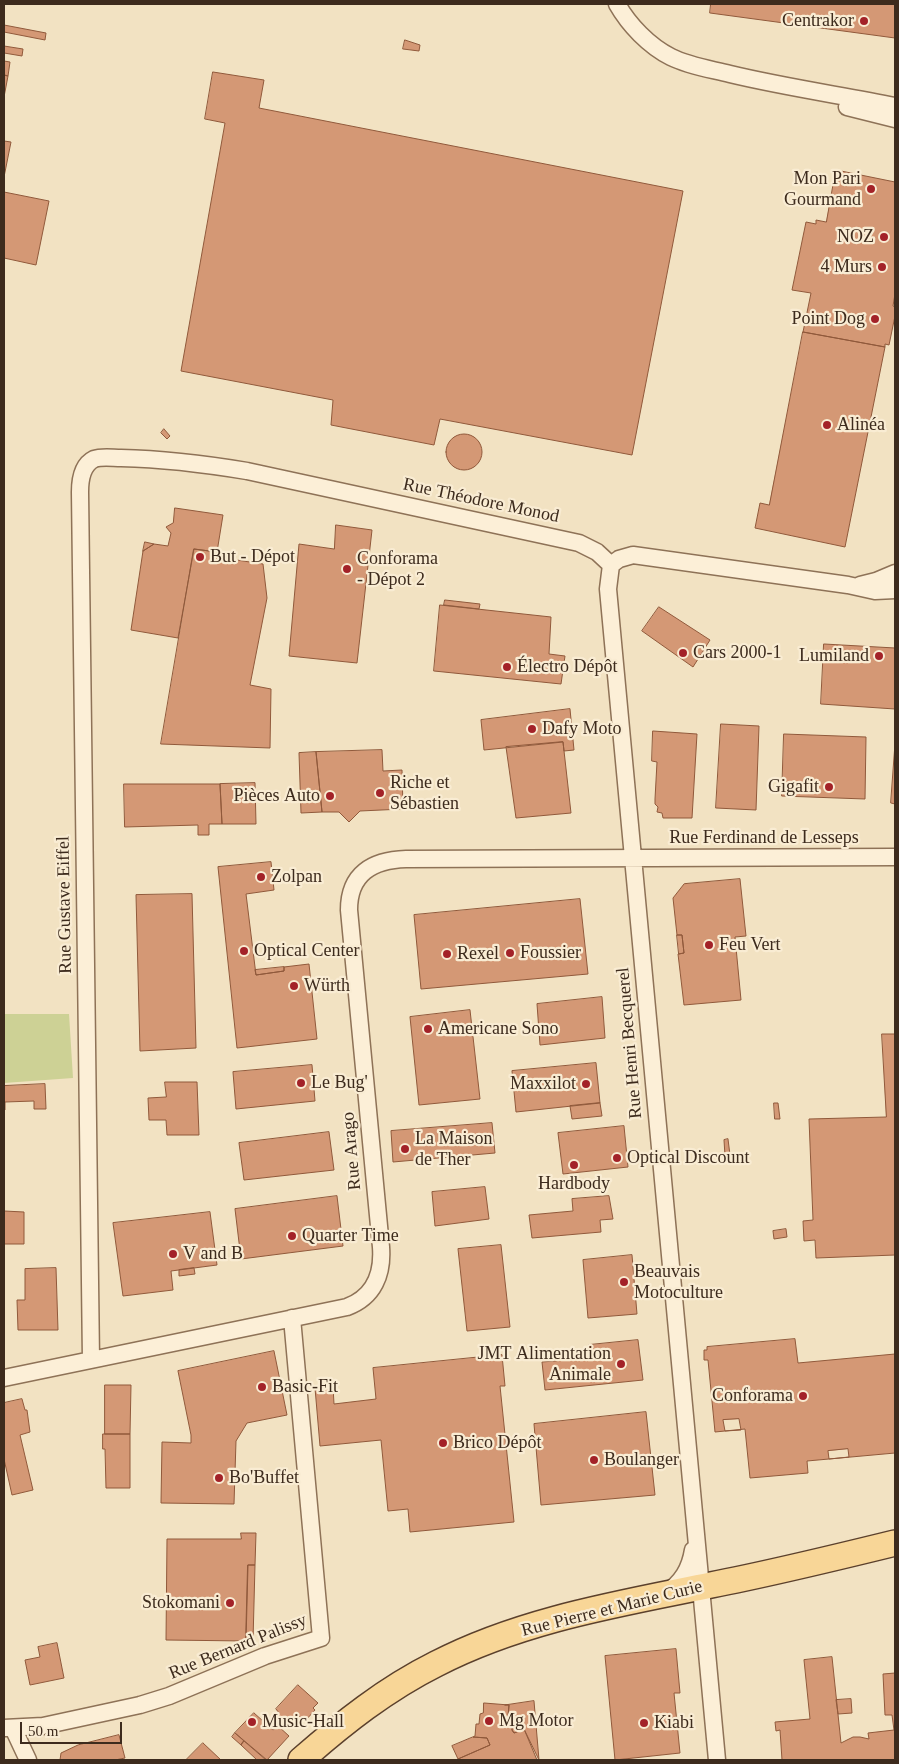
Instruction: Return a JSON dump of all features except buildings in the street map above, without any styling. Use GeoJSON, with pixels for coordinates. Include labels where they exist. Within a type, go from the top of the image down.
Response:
{"type":"FeatureCollection","features":[{"type":"Feature","properties":{"kind":"main road","name":"Rue Pierre et Marie Curie"},"geometry":{"type":"LineString","coordinates":[[318,1760],[346,1735],[391,1702],[435,1677],[508,1645],[895,1543]]}},
{"type":"Feature","properties":{"kind":"main road","name":"Rue Pierre et Marie Curie"},"geometry":{"type":"LineString","coordinates":[[301,1760],[375,1700],[411,1678],[454,1656],[506,1635],[556,1619],[664,1595],[701,1594],[895,1560]]}},
{"type":"Feature","properties":{"kind":"street"},"geometry":{"type":"LineString","coordinates":[[617,4],[626,18],[655,47],[681,61],[774,84],[895,106]]}},
{"type":"Feature","properties":{"kind":"street"},"geometry":{"type":"LineString","coordinates":[[624,4],[639,32]]}},
{"type":"Feature","properties":{"kind":"street"},"geometry":{"type":"LineString","coordinates":[[774,84],[821,100],[895,119]]}},
{"type":"Feature","properties":{"kind":"street","name":"Rue Théodore Monod"},"geometry":{"type":"LineString","coordinates":[[98,458],[164,460],[247,471],[579,543],[597,552],[611,565]]}},
{"type":"Feature","properties":{"kind":"street","name":"Rue Gustave Eiffel"},"geometry":{"type":"LineString","coordinates":[[92,1360],[80,483],[85,468],[98,458]]}},
{"type":"Feature","properties":{"kind":"street"},"geometry":{"type":"LineString","coordinates":[[611,565],[618,559],[633,555],[848,585],[875,591],[895,590]]}},
{"type":"Feature","properties":{"kind":"street","name":"Rue Henri Becquerel"},"geometry":{"type":"LineString","coordinates":[[611,565],[608,589],[717,1760]]}},
{"type":"Feature","properties":{"kind":"street"},"geometry":{"type":"LineString","coordinates":[[848,585],[870,583],[895,573]]}},
{"type":"Feature","properties":{"kind":"street","name":"Rue Arago"},"geometry":{"type":"LineString","coordinates":[[4,1378],[354,1304],[367,1295],[374,1287],[381,1268],[382,1258],[349,910],[351,893],[357,880],[373,866],[391,860],[633,858]]}},
{"type":"Feature","properties":{"kind":"street","name":"Rue Ferdinand de Lesseps"},"geometry":{"type":"LineString","coordinates":[[633,858],[895,858]]}},
{"type":"Feature","properties":{"kind":"street","name":"Rue Bernard Palissy"},"geometry":{"type":"LineString","coordinates":[[8,1728],[53,1724],[140,1706],[169,1696],[264,1656],[321,1638],[292,1318]]}},
{"type":"Feature","properties":{"kind":"street","name":"Rue Henri Becquerel"},"geometry":{"type":"LineString","coordinates":[[664,1595],[680,1582],[690,1564],[693,1550],[694,1518]]}},
{"type":"Feature","properties":{"kind":"street"},"geometry":{"type":"LineString","coordinates":[[8,1728],[28,1760]]}},
{"type":"Feature","properties":{"kind":"green space"},"geometry":{"type":"Polygon","coordinates":[[[4,1014],[69,1014],[73,1078],[4,1083],[4,1014]]]}},
{"type":"Feature","properties":{"kind":"place","name":"Centrakor"},"geometry":{"type":"Point","coordinates":[864,21]}},
{"type":"Feature","properties":{"kind":"place","name":"Mon Pari Gourmand"},"geometry":{"type":"Point","coordinates":[871,189]}},
{"type":"Feature","properties":{"kind":"place","name":"NOZ"},"geometry":{"type":"Point","coordinates":[884,237]}},
{"type":"Feature","properties":{"kind":"place","name":"4 Murs"},"geometry":{"type":"Point","coordinates":[882,267]}},
{"type":"Feature","properties":{"kind":"place","name":"Point Dog"},"geometry":{"type":"Point","coordinates":[875,319]}},
{"type":"Feature","properties":{"kind":"place","name":"Alinéa"},"geometry":{"type":"Point","coordinates":[827,425]}},
{"type":"Feature","properties":{"kind":"place","name":"But - Dépot"},"geometry":{"type":"Point","coordinates":[200,557]}},
{"type":"Feature","properties":{"kind":"place","name":"Conforama - Dépot 2"},"geometry":{"type":"Point","coordinates":[347,569]}},
{"type":"Feature","properties":{"kind":"place","name":"Cars 2000-1"},"geometry":{"type":"Point","coordinates":[683,653]}},
{"type":"Feature","properties":{"kind":"place","name":"Lumiland"},"geometry":{"type":"Point","coordinates":[879,656]}},
{"type":"Feature","properties":{"kind":"place","name":"Électro Dépôt"},"geometry":{"type":"Point","coordinates":[507,667]}},
{"type":"Feature","properties":{"kind":"place","name":"Dafy Moto"},"geometry":{"type":"Point","coordinates":[532,729]}},
{"type":"Feature","properties":{"kind":"place","name":"Gigafit"},"geometry":{"type":"Point","coordinates":[829,787]}},
{"type":"Feature","properties":{"kind":"place","name":"Riche et Sébastien"},"geometry":{"type":"Point","coordinates":[380,793]}},
{"type":"Feature","properties":{"kind":"place","name":"Pièces Auto"},"geometry":{"type":"Point","coordinates":[330,796]}},
{"type":"Feature","properties":{"kind":"place","name":"Zolpan"},"geometry":{"type":"Point","coordinates":[261,877]}},
{"type":"Feature","properties":{"kind":"place","name":"Feu Vert"},"geometry":{"type":"Point","coordinates":[709,945]}},
{"type":"Feature","properties":{"kind":"place","name":"Optical Center"},"geometry":{"type":"Point","coordinates":[244,951]}},
{"type":"Feature","properties":{"kind":"place","name":"Foussier"},"geometry":{"type":"Point","coordinates":[510,953]}},
{"type":"Feature","properties":{"kind":"place","name":"Rexel"},"geometry":{"type":"Point","coordinates":[447,954]}},
{"type":"Feature","properties":{"kind":"place","name":"Würth"},"geometry":{"type":"Point","coordinates":[294,986]}},
{"type":"Feature","properties":{"kind":"place","name":"Americane Sono"},"geometry":{"type":"Point","coordinates":[428,1029]}},
{"type":"Feature","properties":{"kind":"place","name":"Le Bug'"},"geometry":{"type":"Point","coordinates":[301,1083]}},
{"type":"Feature","properties":{"kind":"place","name":"Maxxilot"},"geometry":{"type":"Point","coordinates":[586,1084]}},
{"type":"Feature","properties":{"kind":"place","name":"La Maison de Ther"},"geometry":{"type":"Point","coordinates":[405,1149]}},
{"type":"Feature","properties":{"kind":"place","name":"Optical Discount"},"geometry":{"type":"Point","coordinates":[617,1158]}},
{"type":"Feature","properties":{"kind":"place","name":"Hardbody"},"geometry":{"type":"Point","coordinates":[574,1165]}},
{"type":"Feature","properties":{"kind":"place","name":"Quarter Time"},"geometry":{"type":"Point","coordinates":[292,1236]}},
{"type":"Feature","properties":{"kind":"place","name":"V and B"},"geometry":{"type":"Point","coordinates":[173,1254]}},
{"type":"Feature","properties":{"kind":"place","name":"Beauvais Motoculture"},"geometry":{"type":"Point","coordinates":[624,1282]}},
{"type":"Feature","properties":{"kind":"place","name":"JMT Alimentation Animale"},"geometry":{"type":"Point","coordinates":[621,1364]}},
{"type":"Feature","properties":{"kind":"place","name":"Basic-Fit"},"geometry":{"type":"Point","coordinates":[262,1387]}},
{"type":"Feature","properties":{"kind":"place","name":"Conforama"},"geometry":{"type":"Point","coordinates":[803,1396]}},
{"type":"Feature","properties":{"kind":"place","name":"Brico Dépôt"},"geometry":{"type":"Point","coordinates":[443,1443]}},
{"type":"Feature","properties":{"kind":"place","name":"Boulanger"},"geometry":{"type":"Point","coordinates":[594,1460]}},
{"type":"Feature","properties":{"kind":"place","name":"Bo'Buffet"},"geometry":{"type":"Point","coordinates":[219,1478]}},
{"type":"Feature","properties":{"kind":"place","name":"Stokomani"},"geometry":{"type":"Point","coordinates":[230,1603]}},
{"type":"Feature","properties":{"kind":"place","name":"Mg Motor"},"geometry":{"type":"Point","coordinates":[489,1721]}},
{"type":"Feature","properties":{"kind":"place","name":"Music-Hall"},"geometry":{"type":"Point","coordinates":[252,1722]}},
{"type":"Feature","properties":{"kind":"place","name":"Kiabi"},"geometry":{"type":"Point","coordinates":[644,1723]}}]}
